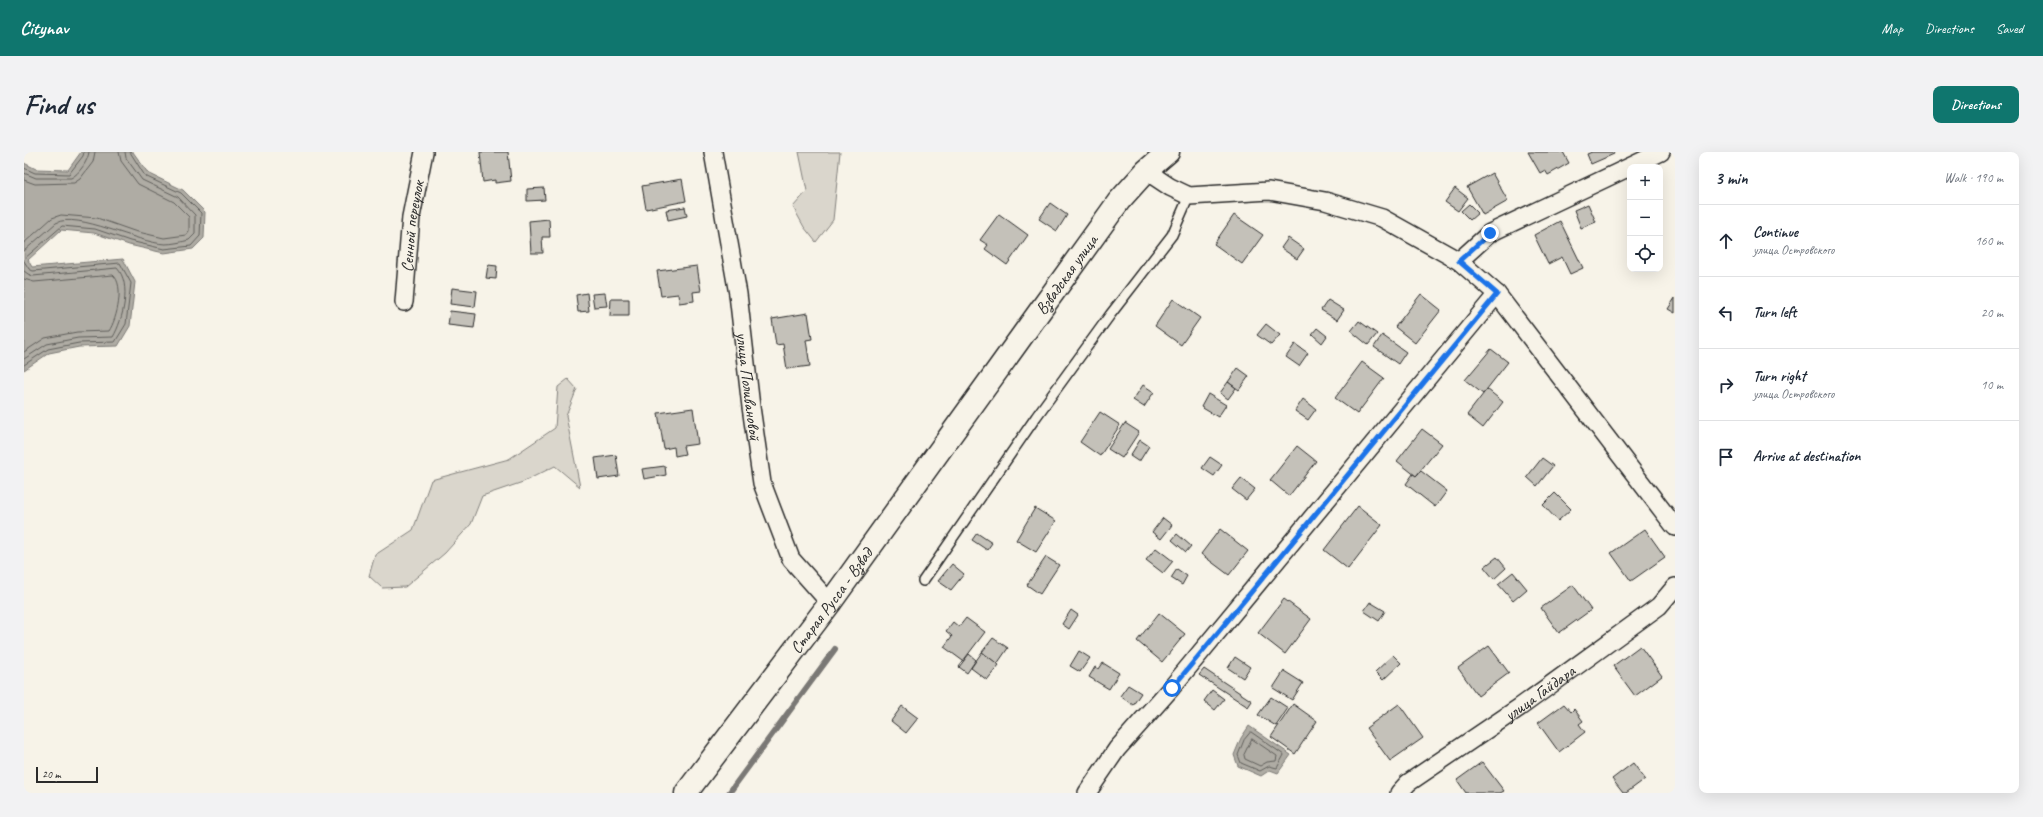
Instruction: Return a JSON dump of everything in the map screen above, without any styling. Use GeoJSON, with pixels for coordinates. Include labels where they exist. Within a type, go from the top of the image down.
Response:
{"type":"FeatureCollection","features":[{"type":"Feature","properties":{"kind":"street","name":"Сенной переулок"},"geometry":{"type":"LineString","coordinates":[[404,302],[411,217],[424,152]]}},
{"type":"Feature","properties":{"kind":"street","name":"улица Поливановой"},"geometry":{"type":"LineString","coordinates":[[713,152],[738,294],[751,407],[762,482],[791,558],[830,603]]}},
{"type":"Feature","properties":{"kind":"street","name":"Взвадская улица"},"geometry":{"type":"LineString","coordinates":[[972,405],[1119,201],[1146,171],[1168,152]]}},
{"type":"Feature","properties":{"kind":"street"},"geometry":{"type":"LineString","coordinates":[[1459,261],[1490,233],[1661,152]]}},
{"type":"Feature","properties":{"kind":"street"},"geometry":{"type":"LineString","coordinates":[[1146,171],[1170,187],[1189,196],[1269,191],[1325,201],[1382,218],[1459,261],[1497,294],[1675,527]]}},
{"type":"Feature","properties":{"kind":"street"},"geometry":{"type":"LineString","coordinates":[[1087,793],[1117,749],[1172,688],[1497,294]]}},
{"type":"Feature","properties":{"kind":"street","name":"Старая Русса - Взвад"},"geometry":{"type":"LineString","coordinates":[[686,793],[830,603],[972,405]]}},
{"type":"Feature","properties":{"kind":"street","name":"улица Гайдара"},"geometry":{"type":"LineString","coordinates":[[1399,793],[1408,783],[1520,707],[1659,606],[1675,587]]}},
{"type":"Feature","properties":{"kind":"lane"},"geometry":{"type":"LineString","coordinates":[[923,581],[1045,404],[1110,315],[1172,235],[1189,196]]}},
{"type":"Feature","properties":{"kind":"shaded area"},"geometry":{"type":"Polygon","coordinates":[[[799,152],[840,152],[833,220],[816,242],[804,227],[793,207],[807,191],[799,152]]]}},
{"type":"Feature","properties":{"kind":"shaded area"},"geometry":{"type":"Polygon","coordinates":[[[568,379],[577,389],[566,416],[580,487],[555,466],[523,482],[482,496],[471,524],[445,553],[405,587],[382,588],[369,576],[375,555],[413,530],[431,480],[509,459],[555,428],[558,387],[568,379]]]}},
{"type":"Feature","properties":{"kind":"water"},"geometry":{"type":"Polygon","coordinates":[[[81,152],[133,152],[148,173],[183,190],[205,212],[204,238],[193,249],[164,253],[129,245],[94,233],[61,230],[28,260],[32,267],[123,259],[135,282],[130,326],[118,346],[79,347],[49,353],[24,370],[24,163],[36,169],[68,170],[81,152]]]}},
{"type":"Feature","properties":{"kind":"water"},"geometry":{"type":"Polygon","coordinates":[[[1249,726],[1291,755],[1278,773],[1270,770],[1261,776],[1238,766],[1234,755],[1241,738],[1249,726]]]}},
{"type":"Feature","properties":{"kind":"building"},"geometry":{"type":"Polygon","coordinates":[[[480,152],[508,152],[511,181],[495,183],[495,180],[483,182],[480,152]]]}},
{"type":"Feature","properties":{"kind":"building"},"geometry":{"type":"Polygon","coordinates":[[[1528,152],[1563,152],[1569,163],[1548,175],[1545,170],[1540,173],[1528,152]]]}},
{"type":"Feature","properties":{"kind":"building"},"geometry":{"type":"Polygon","coordinates":[[[1592,152],[1613,152],[1614,154],[1591,164],[1587,154],[1592,152]]]}},
{"type":"Feature","properties":{"kind":"building"},"geometry":{"type":"Polygon","coordinates":[[[1492,173],[1508,201],[1483,215],[1467,187],[1492,173]]]}},
{"type":"Feature","properties":{"kind":"building"},"geometry":{"type":"Polygon","coordinates":[[[682,179],[686,201],[646,209],[642,186],[682,179]]]}},
{"type":"Feature","properties":{"kind":"building"},"geometry":{"type":"Polygon","coordinates":[[[544,188],[545,200],[527,201],[527,189],[544,188]]]}},
{"type":"Feature","properties":{"kind":"building"},"geometry":{"type":"Polygon","coordinates":[[[1455,188],[1468,198],[1458,211],[1445,202],[1455,188]]]}},
{"type":"Feature","properties":{"kind":"building"},"geometry":{"type":"Polygon","coordinates":[[[1050,203],[1067,215],[1057,231],[1039,219],[1050,203]]]}},
{"type":"Feature","properties":{"kind":"building"},"geometry":{"type":"Polygon","coordinates":[[[1469,204],[1478,213],[1470,220],[1461,211],[1469,204]]]}},
{"type":"Feature","properties":{"kind":"building"},"geometry":{"type":"Polygon","coordinates":[[[1588,204],[1596,222],[1581,228],[1574,210],[1588,204]]]}},
{"type":"Feature","properties":{"kind":"building"},"geometry":{"type":"Polygon","coordinates":[[[685,207],[687,216],[668,220],[666,210],[685,207]]]}},
{"type":"Feature","properties":{"kind":"building"},"geometry":{"type":"Polygon","coordinates":[[[999,214],[1028,235],[1007,265],[985,249],[988,245],[980,240],[999,214]]]}},
{"type":"Feature","properties":{"kind":"building"},"geometry":{"type":"Polygon","coordinates":[[[1234,215],[1263,235],[1242,264],[1214,244],[1234,215]]]}},
{"type":"Feature","properties":{"kind":"building"},"geometry":{"type":"Polygon","coordinates":[[[549,219],[550,237],[542,237],[543,253],[531,253],[529,221],[549,219]]]}},
{"type":"Feature","properties":{"kind":"building"},"geometry":{"type":"Polygon","coordinates":[[[1560,221],[1583,268],[1570,274],[1562,257],[1548,264],[1534,235],[1560,221]]]}},
{"type":"Feature","properties":{"kind":"building"},"geometry":{"type":"Polygon","coordinates":[[[1288,238],[1304,249],[1297,259],[1281,248],[1288,238]]]}},
{"type":"Feature","properties":{"kind":"building"},"geometry":{"type":"Polygon","coordinates":[[[488,265],[497,266],[496,279],[486,278],[488,265]]]}},
{"type":"Feature","properties":{"kind":"building"},"geometry":{"type":"Polygon","coordinates":[[[697,266],[701,291],[693,292],[694,301],[679,303],[678,294],[661,296],[657,271],[697,266]]]}},
{"type":"Feature","properties":{"kind":"building"},"geometry":{"type":"Polygon","coordinates":[[[452,288],[477,291],[475,307],[450,304],[452,288]]]}},
{"type":"Feature","properties":{"kind":"building"},"geometry":{"type":"Polygon","coordinates":[[[587,293],[589,311],[578,312],[576,295],[587,293]]]}},
{"type":"Feature","properties":{"kind":"building"},"geometry":{"type":"Polygon","coordinates":[[[605,293],[607,306],[594,307],[592,294],[605,293]]]}},
{"type":"Feature","properties":{"kind":"building"},"geometry":{"type":"Polygon","coordinates":[[[1421,294],[1441,310],[1415,343],[1395,327],[1421,294]]]}},
{"type":"Feature","properties":{"kind":"building"},"geometry":{"type":"Polygon","coordinates":[[[1675,298],[1675,313],[1668,309],[1675,298]]]}},
{"type":"Feature","properties":{"kind":"building"},"geometry":{"type":"Polygon","coordinates":[[[611,299],[629,299],[629,316],[610,316],[611,299]]]}},
{"type":"Feature","properties":{"kind":"building"},"geometry":{"type":"Polygon","coordinates":[[[1173,299],[1200,318],[1181,345],[1155,326],[1173,299]]]}},
{"type":"Feature","properties":{"kind":"building"},"geometry":{"type":"Polygon","coordinates":[[[1328,300],[1344,310],[1337,320],[1321,310],[1328,300]]]}},
{"type":"Feature","properties":{"kind":"building"},"geometry":{"type":"Polygon","coordinates":[[[450,311],[476,314],[474,328],[448,325],[450,311]]]}},
{"type":"Feature","properties":{"kind":"building"},"geometry":{"type":"Polygon","coordinates":[[[808,313],[812,339],[806,340],[810,366],[787,369],[783,344],[776,345],[772,319],[808,313]]]}},
{"type":"Feature","properties":{"kind":"building"},"geometry":{"type":"Polygon","coordinates":[[[1359,321],[1377,334],[1368,345],[1351,331],[1359,321]]]}},
{"type":"Feature","properties":{"kind":"building"},"geometry":{"type":"Polygon","coordinates":[[[1266,324],[1280,335],[1271,345],[1257,335],[1266,324]]]}},
{"type":"Feature","properties":{"kind":"building"},"geometry":{"type":"Polygon","coordinates":[[[1317,328],[1327,336],[1322,343],[1312,334],[1317,328]]]}},
{"type":"Feature","properties":{"kind":"building"},"geometry":{"type":"Polygon","coordinates":[[[1382,335],[1406,352],[1398,364],[1374,347],[1382,335]]]}},
{"type":"Feature","properties":{"kind":"building"},"geometry":{"type":"Polygon","coordinates":[[[1295,344],[1308,353],[1299,366],[1286,357],[1295,344]]]}},
{"type":"Feature","properties":{"kind":"building"},"geometry":{"type":"Polygon","coordinates":[[[1491,349],[1508,362],[1483,394],[1465,380],[1491,349]]]}},
{"type":"Feature","properties":{"kind":"building"},"geometry":{"type":"Polygon","coordinates":[[[1362,362],[1384,378],[1357,414],[1335,398],[1362,362]]]}},
{"type":"Feature","properties":{"kind":"building"},"geometry":{"type":"Polygon","coordinates":[[[1238,368],[1249,376],[1239,390],[1228,382],[1238,368]]]}},
{"type":"Feature","properties":{"kind":"building"},"geometry":{"type":"Polygon","coordinates":[[[1228,382],[1236,388],[1228,399],[1220,393],[1228,382]]]}},
{"type":"Feature","properties":{"kind":"building"},"geometry":{"type":"Polygon","coordinates":[[[1143,385],[1154,392],[1144,407],[1133,400],[1143,385]]]}},
{"type":"Feature","properties":{"kind":"building"},"geometry":{"type":"Polygon","coordinates":[[[1487,389],[1503,402],[1483,428],[1467,415],[1487,389]]]}},
{"type":"Feature","properties":{"kind":"building"},"geometry":{"type":"Polygon","coordinates":[[[1208,394],[1226,405],[1218,417],[1201,407],[1208,394]]]}},
{"type":"Feature","properties":{"kind":"building"},"geometry":{"type":"Polygon","coordinates":[[[1303,399],[1316,409],[1308,420],[1295,411],[1303,399]]]}},
{"type":"Feature","properties":{"kind":"building"},"geometry":{"type":"Polygon","coordinates":[[[693,408],[698,444],[683,446],[685,454],[675,456],[674,447],[664,449],[658,413],[693,408]]]}},
{"type":"Feature","properties":{"kind":"building"},"geometry":{"type":"Polygon","coordinates":[[[1100,412],[1120,425],[1100,456],[1080,442],[1100,412]]]}},
{"type":"Feature","properties":{"kind":"building"},"geometry":{"type":"Polygon","coordinates":[[[1125,423],[1139,432],[1122,458],[1108,449],[1125,423]]]}},
{"type":"Feature","properties":{"kind":"building"},"geometry":{"type":"Polygon","coordinates":[[[1422,429],[1442,444],[1416,476],[1397,461],[1422,429]]]}},
{"type":"Feature","properties":{"kind":"building"},"geometry":{"type":"Polygon","coordinates":[[[1140,440],[1149,446],[1139,462],[1130,456],[1140,440]]]}},
{"type":"Feature","properties":{"kind":"building"},"geometry":{"type":"Polygon","coordinates":[[[1297,446],[1316,461],[1289,496],[1270,480],[1297,446]]]}},
{"type":"Feature","properties":{"kind":"building"},"geometry":{"type":"Polygon","coordinates":[[[616,455],[619,476],[598,479],[595,458],[616,455]]]}},
{"type":"Feature","properties":{"kind":"building"},"geometry":{"type":"Polygon","coordinates":[[[1210,457],[1222,465],[1214,476],[1202,468],[1210,457]]]}},
{"type":"Feature","properties":{"kind":"building"},"geometry":{"type":"Polygon","coordinates":[[[1542,458],[1553,466],[1537,486],[1527,477],[1542,458]]]}},
{"type":"Feature","properties":{"kind":"building"},"geometry":{"type":"Polygon","coordinates":[[[665,466],[666,475],[644,479],[642,469],[665,466]]]}},
{"type":"Feature","properties":{"kind":"building"},"geometry":{"type":"Polygon","coordinates":[[[1421,471],[1447,491],[1435,507],[1406,484],[1413,474],[1416,476],[1421,471]]]}},
{"type":"Feature","properties":{"kind":"building"},"geometry":{"type":"Polygon","coordinates":[[[1241,478],[1255,489],[1246,500],[1232,489],[1241,478]]]}},
{"type":"Feature","properties":{"kind":"building"},"geometry":{"type":"Polygon","coordinates":[[[1555,493],[1571,509],[1558,521],[1543,505],[1555,493]]]}},
{"type":"Feature","properties":{"kind":"building"},"geometry":{"type":"Polygon","coordinates":[[[1358,506],[1382,525],[1348,569],[1324,550],[1358,506]]]}},
{"type":"Feature","properties":{"kind":"building"},"geometry":{"type":"Polygon","coordinates":[[[1035,508],[1056,521],[1036,552],[1016,540],[1035,508]]]}},
{"type":"Feature","properties":{"kind":"building"},"geometry":{"type":"Polygon","coordinates":[[[1163,518],[1172,525],[1161,539],[1152,532],[1163,518]]]}},
{"type":"Feature","properties":{"kind":"building"},"geometry":{"type":"Polygon","coordinates":[[[1220,529],[1248,551],[1229,575],[1201,554],[1220,529]]]}},
{"type":"Feature","properties":{"kind":"building"},"geometry":{"type":"Polygon","coordinates":[[[1645,529],[1665,557],[1631,581],[1611,553],[1645,529]]]}},
{"type":"Feature","properties":{"kind":"building"},"geometry":{"type":"Polygon","coordinates":[[[977,533],[992,543],[987,550],[972,540],[977,533]]]}},
{"type":"Feature","properties":{"kind":"building"},"geometry":{"type":"Polygon","coordinates":[[[1177,534],[1191,546],[1186,552],[1172,540],[1177,534]]]}},
{"type":"Feature","properties":{"kind":"building"},"geometry":{"type":"Polygon","coordinates":[[[1156,548],[1173,561],[1163,573],[1146,560],[1156,548]]]}},
{"type":"Feature","properties":{"kind":"building"},"geometry":{"type":"Polygon","coordinates":[[[1046,557],[1059,565],[1040,594],[1027,585],[1046,557]]]}},
{"type":"Feature","properties":{"kind":"building"},"geometry":{"type":"Polygon","coordinates":[[[1497,557],[1506,568],[1494,579],[1484,567],[1497,557]]]}},
{"type":"Feature","properties":{"kind":"building"},"geometry":{"type":"Polygon","coordinates":[[[952,564],[964,574],[951,590],[938,581],[952,564]]]}},
{"type":"Feature","properties":{"kind":"building"},"geometry":{"type":"Polygon","coordinates":[[[1177,569],[1187,576],[1182,585],[1171,578],[1177,569]]]}},
{"type":"Feature","properties":{"kind":"building"},"geometry":{"type":"Polygon","coordinates":[[[1513,572],[1527,589],[1513,601],[1498,584],[1513,572]]]}},
{"type":"Feature","properties":{"kind":"building"},"geometry":{"type":"Polygon","coordinates":[[[1573,585],[1591,610],[1559,633],[1541,608],[1573,585]]]}},
{"type":"Feature","properties":{"kind":"building"},"geometry":{"type":"Polygon","coordinates":[[[1284,599],[1311,619],[1285,654],[1258,633],[1284,599]]]}},
{"type":"Feature","properties":{"kind":"building"},"geometry":{"type":"Polygon","coordinates":[[[1370,602],[1385,611],[1379,621],[1364,611],[1370,602]]]}},
{"type":"Feature","properties":{"kind":"building"},"geometry":{"type":"Polygon","coordinates":[[[1071,610],[1078,615],[1069,629],[1062,624],[1071,610]]]}},
{"type":"Feature","properties":{"kind":"building"},"geometry":{"type":"Polygon","coordinates":[[[1159,613],[1185,634],[1162,662],[1137,641],[1159,613]]]}},
{"type":"Feature","properties":{"kind":"building"},"geometry":{"type":"Polygon","coordinates":[[[966,618],[985,632],[963,661],[944,647],[952,636],[946,631],[953,622],[959,627],[966,618]]]}},
{"type":"Feature","properties":{"kind":"building"},"geometry":{"type":"Polygon","coordinates":[[[993,638],[1008,648],[997,664],[982,652],[993,638]]]}},
{"type":"Feature","properties":{"kind":"building"},"geometry":{"type":"Polygon","coordinates":[[[1489,646],[1509,673],[1478,696],[1458,668],[1489,646]]]}},
{"type":"Feature","properties":{"kind":"building"},"geometry":{"type":"Polygon","coordinates":[[[1640,646],[1662,676],[1635,696],[1613,666],[1640,646]]]}},
{"type":"Feature","properties":{"kind":"building"},"geometry":{"type":"Polygon","coordinates":[[[1079,651],[1090,658],[1080,672],[1070,666],[1079,651]]]}},
{"type":"Feature","properties":{"kind":"building"},"geometry":{"type":"Polygon","coordinates":[[[982,652],[999,665],[987,680],[971,668],[982,652]]]}},
{"type":"Feature","properties":{"kind":"building"},"geometry":{"type":"Polygon","coordinates":[[[969,654],[976,660],[967,673],[959,667],[969,654]]]}},
{"type":"Feature","properties":{"kind":"building"},"geometry":{"type":"Polygon","coordinates":[[[1393,655],[1401,663],[1383,680],[1375,672],[1393,655]]]}},
{"type":"Feature","properties":{"kind":"building"},"geometry":{"type":"Polygon","coordinates":[[[1235,657],[1250,667],[1243,678],[1228,668],[1235,657]]]}},
{"type":"Feature","properties":{"kind":"building"},"geometry":{"type":"Polygon","coordinates":[[[1103,663],[1119,673],[1109,689],[1089,677],[1095,667],[1099,669],[1103,663]]]}},
{"type":"Feature","properties":{"kind":"building"},"geometry":{"type":"Polygon","coordinates":[[[1204,669],[1252,701],[1248,707],[1199,675],[1204,669]]]}},
{"type":"Feature","properties":{"kind":"building"},"geometry":{"type":"Polygon","coordinates":[[[1284,671],[1303,683],[1292,700],[1273,688],[1284,671]]]}},
{"type":"Feature","properties":{"kind":"building"},"geometry":{"type":"Polygon","coordinates":[[[1128,685],[1141,693],[1133,705],[1120,696],[1128,685]]]}},
{"type":"Feature","properties":{"kind":"building"},"geometry":{"type":"Polygon","coordinates":[[[1212,690],[1224,699],[1215,710],[1204,701],[1212,690]]]}},
{"type":"Feature","properties":{"kind":"building"},"geometry":{"type":"Polygon","coordinates":[[[1271,697],[1288,708],[1276,726],[1258,715],[1271,697]]]}},
{"type":"Feature","properties":{"kind":"building"},"geometry":{"type":"Polygon","coordinates":[[[1293,704],[1317,721],[1295,754],[1271,737],[1293,704]]]}},
{"type":"Feature","properties":{"kind":"building"},"geometry":{"type":"Polygon","coordinates":[[[1399,704],[1423,738],[1390,761],[1366,728],[1399,704]]]}},
{"type":"Feature","properties":{"kind":"building"},"geometry":{"type":"Polygon","coordinates":[[[1564,704],[1571,712],[1574,709],[1583,721],[1579,724],[1585,732],[1559,752],[1538,723],[1564,704]]]}},
{"type":"Feature","properties":{"kind":"building"},"geometry":{"type":"Polygon","coordinates":[[[902,706],[918,718],[906,733],[891,721],[902,706]]]}},
{"type":"Feature","properties":{"kind":"building"},"geometry":{"type":"Polygon","coordinates":[[[1482,762],[1504,791],[1500,793],[1466,793],[1457,780],[1482,762]]]}},
{"type":"Feature","properties":{"kind":"building"},"geometry":{"type":"Polygon","coordinates":[[[1633,763],[1645,779],[1626,793],[1623,793],[1612,779],[1633,763]]]}},
{"type":"Feature","properties":{"kind":"waterway"},"geometry":{"type":"LineString","coordinates":[[729,793],[835,649]]}},
{"type":"Feature","properties":{"kind":"route"},"geometry":{"type":"LineString","coordinates":[[1172,688],[1497,294],[1459,261],[1490,233]]}}]}
